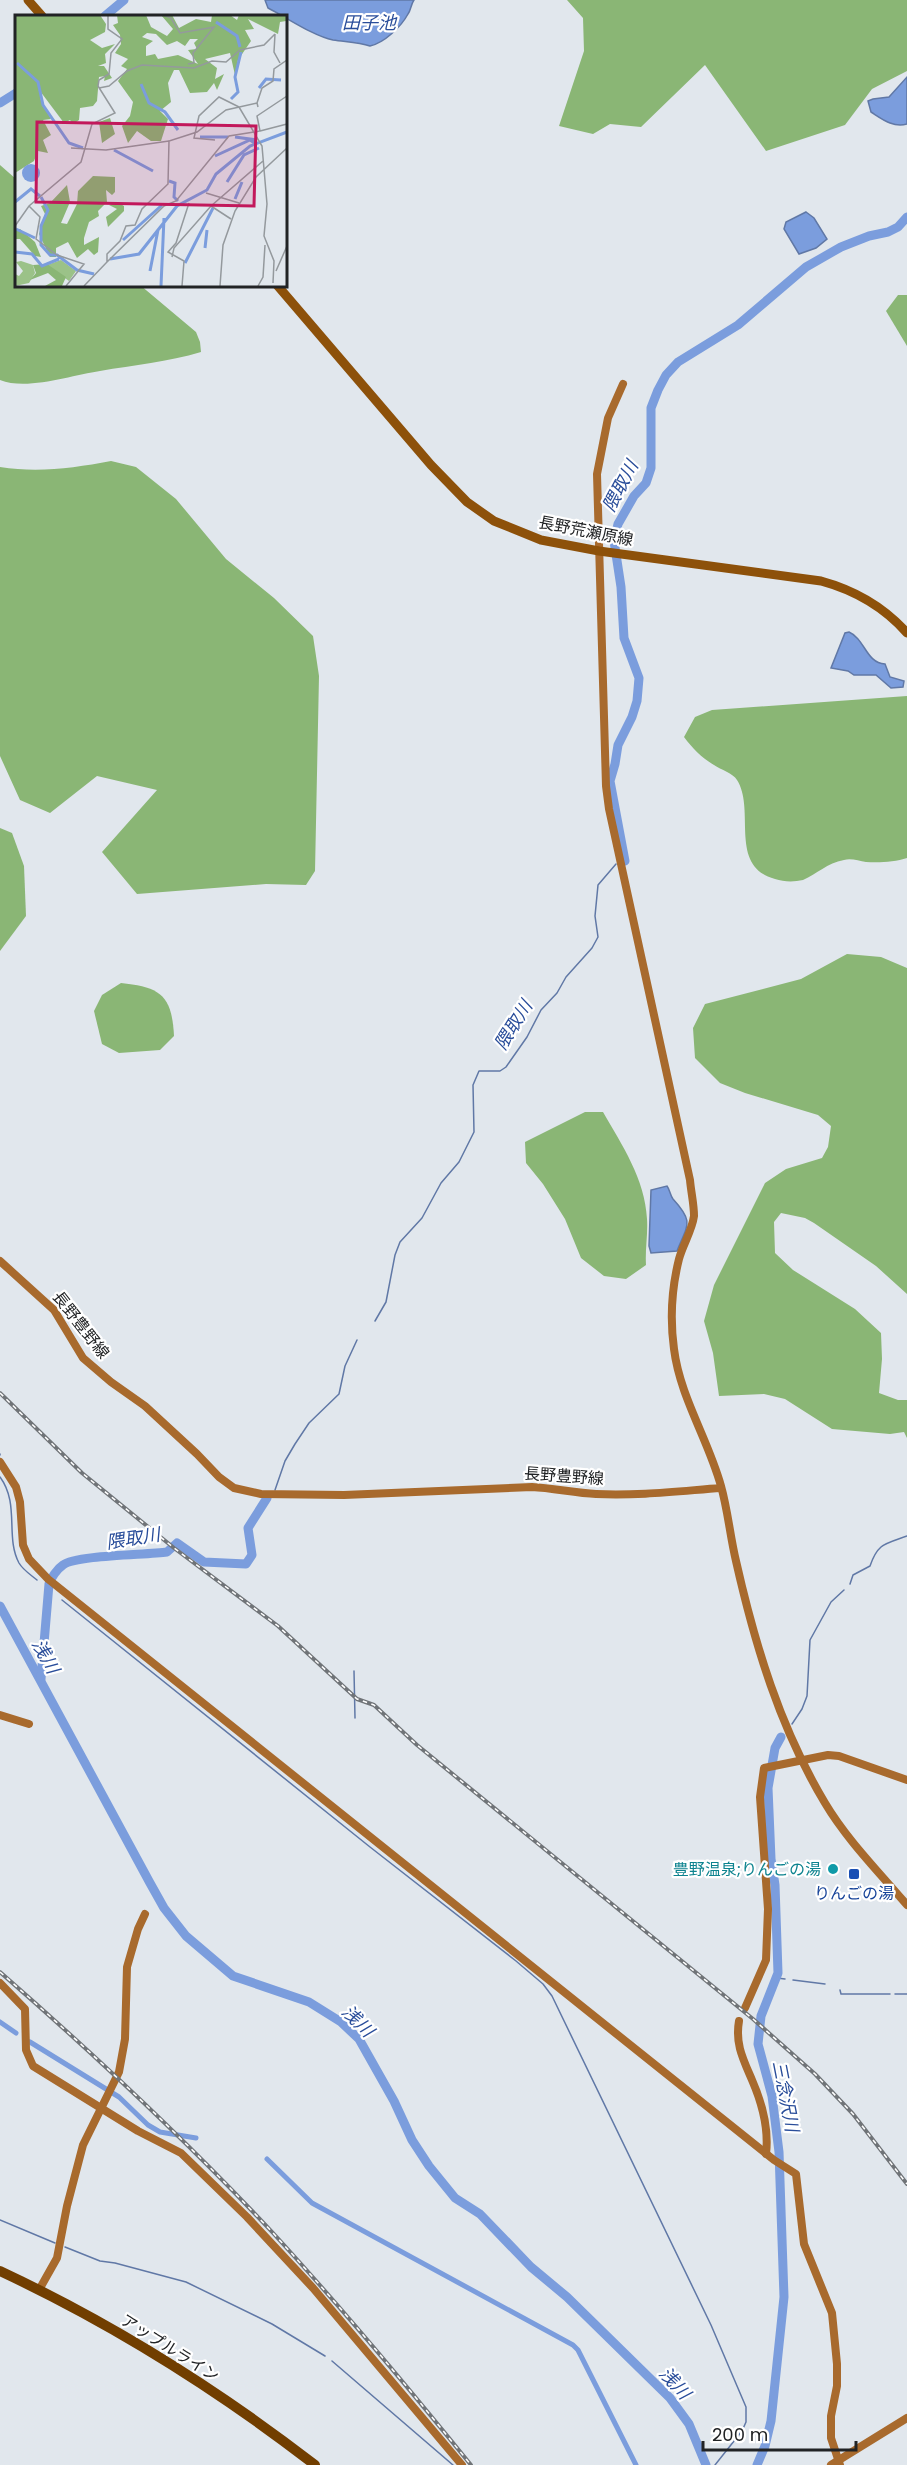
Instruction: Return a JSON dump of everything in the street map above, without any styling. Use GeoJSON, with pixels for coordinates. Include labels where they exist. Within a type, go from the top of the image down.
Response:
{"type":"FeatureCollection","features":[{"type":"Feature","properties":{"kind":"highway","name":"アップルライン"},"geometry":{"type":"LineString","coordinates":[[0,2271],[90,2317],[208,2389],[315,2465]]}},
{"type":"Feature","properties":{"kind":"main road"},"geometry":{"type":"LineString","coordinates":[[28,0],[41,15]]}},
{"type":"Feature","properties":{"kind":"main road","name":"長野荒瀬原線"},"geometry":{"type":"LineString","coordinates":[[278,286],[431,465],[467,502],[494,521],[526,535],[603,551],[821,581],[843,587],[871,603],[893,618],[907,633]]}},
{"type":"Feature","properties":{"kind":"street"},"geometry":{"type":"LineString","coordinates":[[623,384],[608,418],[597,474],[603,551],[606,786],[693,1203],[691,1229],[676,1275],[672,1320],[674,1349],[680,1378],[721,1488],[737,1569],[772,1695],[801,1760],[825,1804],[858,1848],[907,1905]]}},
{"type":"Feature","properties":{"kind":"street","name":"長野豊野線"},"geometry":{"type":"LineString","coordinates":[[0,1261],[54,1310],[83,1358],[111,1382],[146,1406],[219,1477],[240,1490],[261,1494],[344,1495],[532,1487],[616,1494],[721,1488]]}},
{"type":"Feature","properties":{"kind":"street"},"geometry":{"type":"LineString","coordinates":[[0,1462],[16,1487],[20,1502],[23,1545],[29,1559],[48,1579],[766,2154],[796,2174],[799,2180],[801,2229],[804,2244],[832,2313],[837,2364],[831,2438],[837,2463],[907,2418]]}},
{"type":"Feature","properties":{"kind":"street"},"geometry":{"type":"LineString","coordinates":[[0,1715],[29,1724]]}},
{"type":"Feature","properties":{"kind":"street"},"geometry":{"type":"LineString","coordinates":[[745,2008],[766,1960],[768,1909],[760,1797],[764,1768],[828,1755],[839,1756],[907,1780]]}},
{"type":"Feature","properties":{"kind":"street"},"geometry":{"type":"LineString","coordinates":[[39,2290],[57,2258],[67,2206],[83,2145],[119,2072],[125,2038],[127,1967],[138,1929],[145,1914]]}},
{"type":"Feature","properties":{"kind":"street"},"geometry":{"type":"LineString","coordinates":[[0,1983],[25,2009],[26,2050],[33,2066],[128,2126],[181,2153],[247,2217],[313,2288],[462,2465]]}},
{"type":"Feature","properties":{"kind":"street"},"geometry":{"type":"LineString","coordinates":[[739,2021],[738,2044],[762,2110],[767,2133],[766,2154]]}},
{"type":"Feature","properties":{"kind":"green space"},"geometry":{"type":"Polygon","coordinates":[[[567,0],[907,0],[907,71],[872,89],[845,125],[766,151],[705,65],[641,127],[610,124],[593,134],[559,126],[584,51],[583,18],[567,0]]]}},
{"type":"Feature","properties":{"kind":"green space"},"geometry":{"type":"Polygon","coordinates":[[[0,165],[15,178],[15,286],[141,286],[196,332],[201,352],[164,361],[36,383],[11,383],[0,380],[0,165]]]}},
{"type":"Feature","properties":{"kind":"green space"},"geometry":{"type":"Polygon","coordinates":[[[898,295],[907,295],[907,346],[886,311],[898,295]]]}},
{"type":"Feature","properties":{"kind":"green space"},"geometry":{"type":"Polygon","coordinates":[[[111,461],[136,467],[176,499],[226,559],[274,598],[313,636],[319,676],[315,871],[306,885],[266,884],[137,894],[102,852],[157,790],[97,776],[50,813],[20,800],[0,756],[0,467],[28,470],[56,469],[111,461]]]}},
{"type":"Feature","properties":{"kind":"green space"},"geometry":{"type":"Polygon","coordinates":[[[907,696],[907,858],[882,862],[844,860],[803,880],[796,881],[778,880],[761,872],[752,862],[747,850],[742,792],[737,780],[733,775],[702,756],[684,737],[695,717],[712,710],[907,696]]]}},
{"type":"Feature","properties":{"kind":"green space"},"geometry":{"type":"Polygon","coordinates":[[[0,828],[12,833],[24,866],[26,916],[0,951],[0,828]]]}},
{"type":"Feature","properties":{"kind":"green space"},"geometry":{"type":"Polygon","coordinates":[[[847,954],[881,957],[907,968],[907,1294],[876,1266],[805,1218],[781,1213],[774,1222],[775,1253],[793,1270],[855,1309],[881,1333],[882,1359],[879,1393],[898,1400],[907,1400],[907,1438],[904,1432],[890,1434],[832,1429],[785,1399],[764,1394],[719,1396],[713,1353],[704,1321],[714,1285],[765,1183],[786,1169],[822,1158],[828,1147],[831,1126],[818,1115],[720,1083],[695,1058],[693,1028],[705,1004],[801,979],[847,954]]]}},
{"type":"Feature","properties":{"kind":"green space"},"geometry":{"type":"Polygon","coordinates":[[[121,983],[145,987],[167,1002],[173,1022],[174,1036],[160,1050],[119,1053],[102,1044],[94,1011],[102,995],[121,983]]]}},
{"type":"Feature","properties":{"kind":"green space"},"geometry":{"type":"Polygon","coordinates":[[[585,1112],[603,1112],[631,1163],[642,1190],[647,1219],[646,1265],[626,1279],[604,1276],[581,1258],[565,1219],[543,1184],[526,1163],[525,1142],[585,1112]]]}},
{"type":"Feature","properties":{"kind":"water","name":"田子池"},"geometry":{"type":"Polygon","coordinates":[[[265,0],[414,0],[405,19],[397,29],[381,42],[370,46],[325,38],[286,18],[286,15],[280,15],[268,8],[265,0]]]}},
{"type":"Feature","properties":{"kind":"water"},"geometry":{"type":"Polygon","coordinates":[[[907,77],[907,124],[892,124],[871,112],[868,101],[889,97],[907,77]]]}},
{"type":"Feature","properties":{"kind":"water"},"geometry":{"type":"Polygon","coordinates":[[[806,212],[814,218],[827,239],[816,248],[799,254],[784,229],[786,222],[806,212]]]}},
{"type":"Feature","properties":{"kind":"water"},"geometry":{"type":"Polygon","coordinates":[[[849,632],[859,640],[874,660],[885,664],[890,677],[904,681],[903,687],[891,688],[876,675],[854,675],[848,671],[831,668],[845,633],[849,632]]]}},
{"type":"Feature","properties":{"kind":"water"},"geometry":{"type":"Polygon","coordinates":[[[667,1186],[684,1213],[686,1229],[677,1251],[651,1253],[649,1246],[651,1190],[667,1186]]]}},
{"type":"Feature","properties":{"kind":"waterway"},"geometry":{"type":"LineString","coordinates":[[106,15],[124,0]]}},
{"type":"Feature","properties":{"kind":"waterway"},"geometry":{"type":"LineString","coordinates":[[0,103],[15,94]]}},
{"type":"Feature","properties":{"kind":"waterway","name":"隈取川"},"geometry":{"type":"LineString","coordinates":[[625,861],[610,781],[618,745],[637,701],[639,678],[624,638],[621,587],[614,541],[618,524],[634,496],[646,483],[651,468],[651,408],[658,390],[666,375],[678,362],[738,325],[806,267],[841,247],[869,236],[888,232],[898,227],[907,217]]}},
{"type":"Feature","properties":{"kind":"waterway","name":"隈取川"},"geometry":{"type":"LineString","coordinates":[[375,1321],[386,1302],[395,1255],[400,1242],[422,1218],[441,1183],[459,1162],[474,1132],[473,1085],[479,1071],[500,1071],[506,1067],[527,1037],[541,1010],[592,948],[598,937],[595,916],[598,885],[616,864]]}},
{"type":"Feature","properties":{"kind":"waterway","name":"隈取川"},"geometry":{"type":"LineString","coordinates":[[275,1490],[285,1461],[295,1444],[309,1423],[339,1394],[345,1366],[357,1340]]}},
{"type":"Feature","properties":{"kind":"waterway"},"geometry":{"type":"LineString","coordinates":[[0,1477],[9,1498],[15,1553],[21,1566],[37,1580]]}},
{"type":"Feature","properties":{"kind":"waterway","name":"隈取川"},"geometry":{"type":"LineString","coordinates":[[41,1679],[49,1584],[54,1574],[63,1565],[82,1559],[167,1552],[177,1543],[204,1562],[246,1564],[252,1555],[248,1528],[267,1498]]}},
{"type":"Feature","properties":{"kind":"waterway","name":"三念沢川"},"geometry":{"type":"LineString","coordinates":[[850,1584],[853,1575],[870,1566],[883,1545],[907,1536]]}},
{"type":"Feature","properties":{"kind":"waterway","name":"三念沢川"},"geometry":{"type":"LineString","coordinates":[[792,1724],[807,1696],[810,1640],[831,1602],[844,1590]]}},
{"type":"Feature","properties":{"kind":"waterway"},"geometry":{"type":"LineString","coordinates":[[62,1600],[543,1984],[552,1996],[711,2325],[746,2407],[746,2422],[742,2431],[715,2465]]}},
{"type":"Feature","properties":{"kind":"waterway","name":"浅川"},"geometry":{"type":"LineString","coordinates":[[0,1606],[164,1908],[186,1936],[233,1976],[309,2002],[341,2022],[359,2039],[394,2101],[412,2140],[429,2166],[455,2198],[480,2214],[531,2267],[567,2297],[670,2398],[689,2424],[706,2465]]}},
{"type":"Feature","properties":{"kind":"waterway"},"geometry":{"type":"LineString","coordinates":[[354,1671],[355,1718]]}},
{"type":"Feature","properties":{"kind":"waterway","name":"三念沢川"},"geometry":{"type":"LineString","coordinates":[[757,2465],[765,2446],[771,2421],[784,2297],[779,2152],[772,2096],[758,2044],[761,2016],[778,1973],[768,1788],[775,1748],[781,1737]]}},
{"type":"Feature","properties":{"kind":"waterway"},"geometry":{"type":"LineString","coordinates":[[777,1978],[785,1979]]}},
{"type":"Feature","properties":{"kind":"waterway"},"geometry":{"type":"LineString","coordinates":[[793,1980],[825,1984]]}},
{"type":"Feature","properties":{"kind":"waterway"},"geometry":{"type":"LineString","coordinates":[[840,1990],[841,1994],[890,1994]]}},
{"type":"Feature","properties":{"kind":"waterway"},"geometry":{"type":"LineString","coordinates":[[895,1994],[907,1994]]}},
{"type":"Feature","properties":{"kind":"waterway"},"geometry":{"type":"LineString","coordinates":[[0,2022],[16,2033]]}},
{"type":"Feature","properties":{"kind":"waterway"},"geometry":{"type":"LineString","coordinates":[[30,2042],[119,2097],[148,2125],[160,2132],[196,2138]]}},
{"type":"Feature","properties":{"kind":"waterway"},"geometry":{"type":"LineString","coordinates":[[267,2159],[312,2203],[573,2345],[578,2350],[636,2465]]}},
{"type":"Feature","properties":{"kind":"waterway"},"geometry":{"type":"LineString","coordinates":[[0,2220],[55,2243]]}},
{"type":"Feature","properties":{"kind":"waterway"},"geometry":{"type":"LineString","coordinates":[[65,2247],[100,2261],[186,2282],[272,2324],[325,2356]]}},
{"type":"Feature","properties":{"kind":"waterway"},"geometry":{"type":"LineString","coordinates":[[332,2361],[453,2465]]}},
{"type":"Feature","properties":{"kind":"railway"},"geometry":{"type":"LineString","coordinates":[[0,1393],[82,1473],[174,1548],[278,1626],[357,1699],[374,1705],[417,1745],[753,2019],[815,2074],[853,2114],[907,2184]]}},
{"type":"Feature","properties":{"kind":"railway"},"geometry":{"type":"LineString","coordinates":[[0,1972],[140,2099],[273,2233],[349,2319],[471,2465]]}},
{"type":"Feature","properties":{"kind":"place","name":"豊野温泉;りんごの湯"},"geometry":{"type":"Point","coordinates":[833,1869]}},
{"type":"Feature","properties":{"kind":"place","name":"りんごの湯"},"geometry":{"type":"Point","coordinates":[854,1874]}}]}
